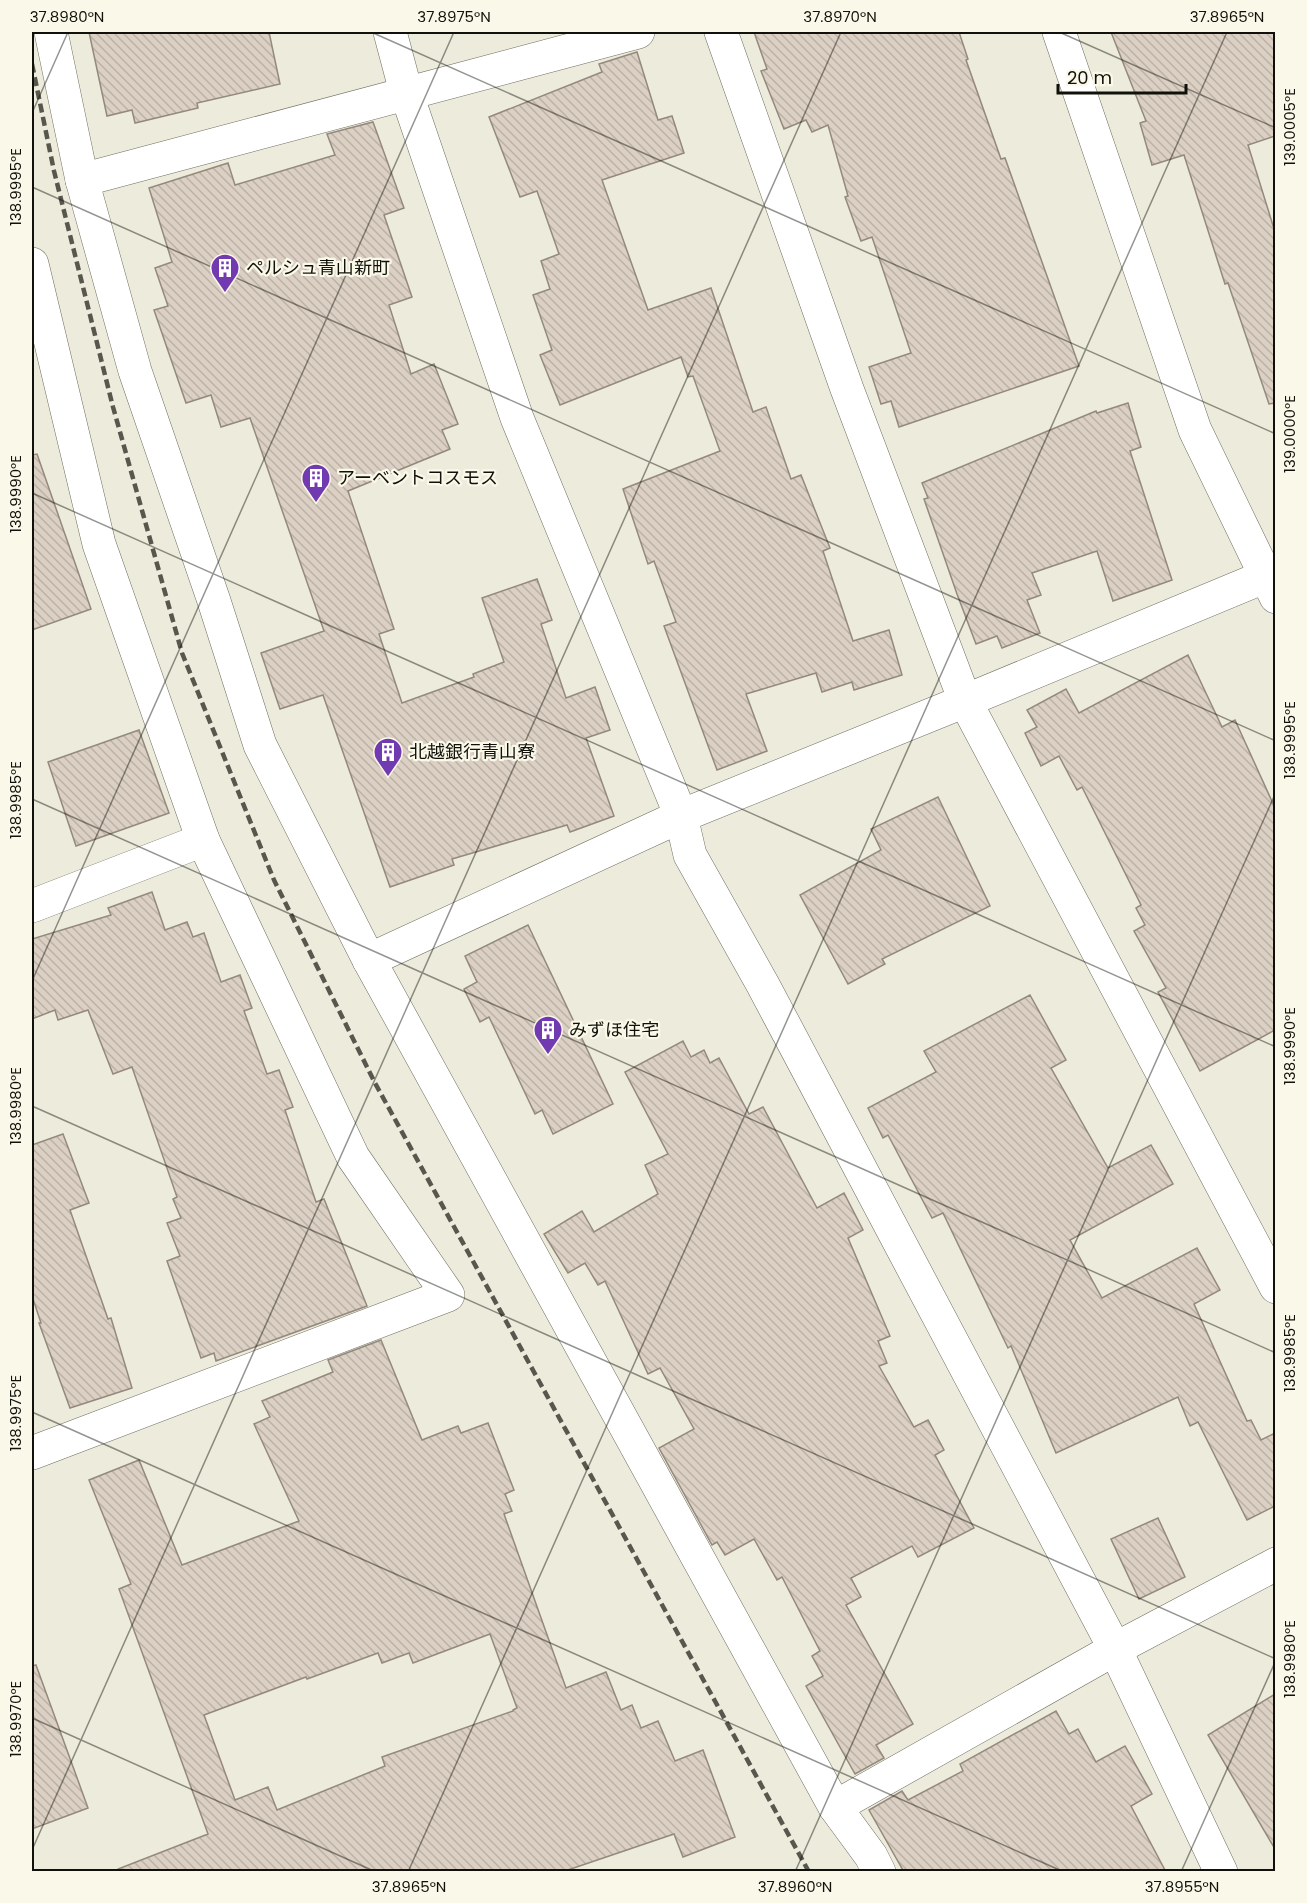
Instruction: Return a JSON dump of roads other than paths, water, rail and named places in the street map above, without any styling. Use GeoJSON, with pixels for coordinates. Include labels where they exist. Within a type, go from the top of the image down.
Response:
{"type":"FeatureCollection","features":[{"type":"Feature","properties":{"kind":"street"},"geometry":{"type":"LineString","coordinates":[[51,32],[82,180],[135,371],[214,601],[260,745],[369,960],[835,1806],[871,1856],[879,1872]]}},
{"type":"Feature","properties":{"kind":"street"},"geometry":{"type":"LineString","coordinates":[[390,32],[406,92],[517,418],[681,816],[690,855],[763,985],[1115,1649],[1221,1872]]}},
{"type":"Feature","properties":{"kind":"street"},"geometry":{"type":"LineString","coordinates":[[82,180],[638,32]]}},
{"type":"Feature","properties":{"kind":"street"},"geometry":{"type":"LineString","coordinates":[[721,32],[847,389],[965,701],[1275,1287]]}},
{"type":"Feature","properties":{"kind":"street"},"geometry":{"type":"LineString","coordinates":[[369,960],[681,816],[965,701],[1272,582],[1195,430],[1059,32]]}},
{"type":"Feature","properties":{"kind":"street"},"geometry":{"type":"LineString","coordinates":[[32,264],[99,544],[203,840],[353,1157],[448,1295],[32,1453]]}},
{"type":"Feature","properties":{"kind":"street"},"geometry":{"type":"LineString","coordinates":[[32,906],[203,840]]}},
{"type":"Feature","properties":{"kind":"street"},"geometry":{"type":"LineString","coordinates":[[835,1806],[1115,1649],[1275,1564]]}},
{"type":"Feature","properties":{"kind":"railway"},"geometry":{"type":"LineString","coordinates":[[32,64],[54,171],[113,407],[182,653],[274,880],[375,1083],[809,1872]]}},
{"type":"Feature","properties":{"kind":"place","name":"ペルシュ青山新町"},"geometry":{"type":"Point","coordinates":[225,294]}},
{"type":"Feature","properties":{"kind":"place","name":"アーベントコスモス"},"geometry":{"type":"Point","coordinates":[316,504]}},
{"type":"Feature","properties":{"kind":"place","name":"北越銀行青山寮"},"geometry":{"type":"Point","coordinates":[388,778]}},
{"type":"Feature","properties":{"kind":"place","name":"みずほ住宅"},"geometry":{"type":"Point","coordinates":[548,1056]}}]}
